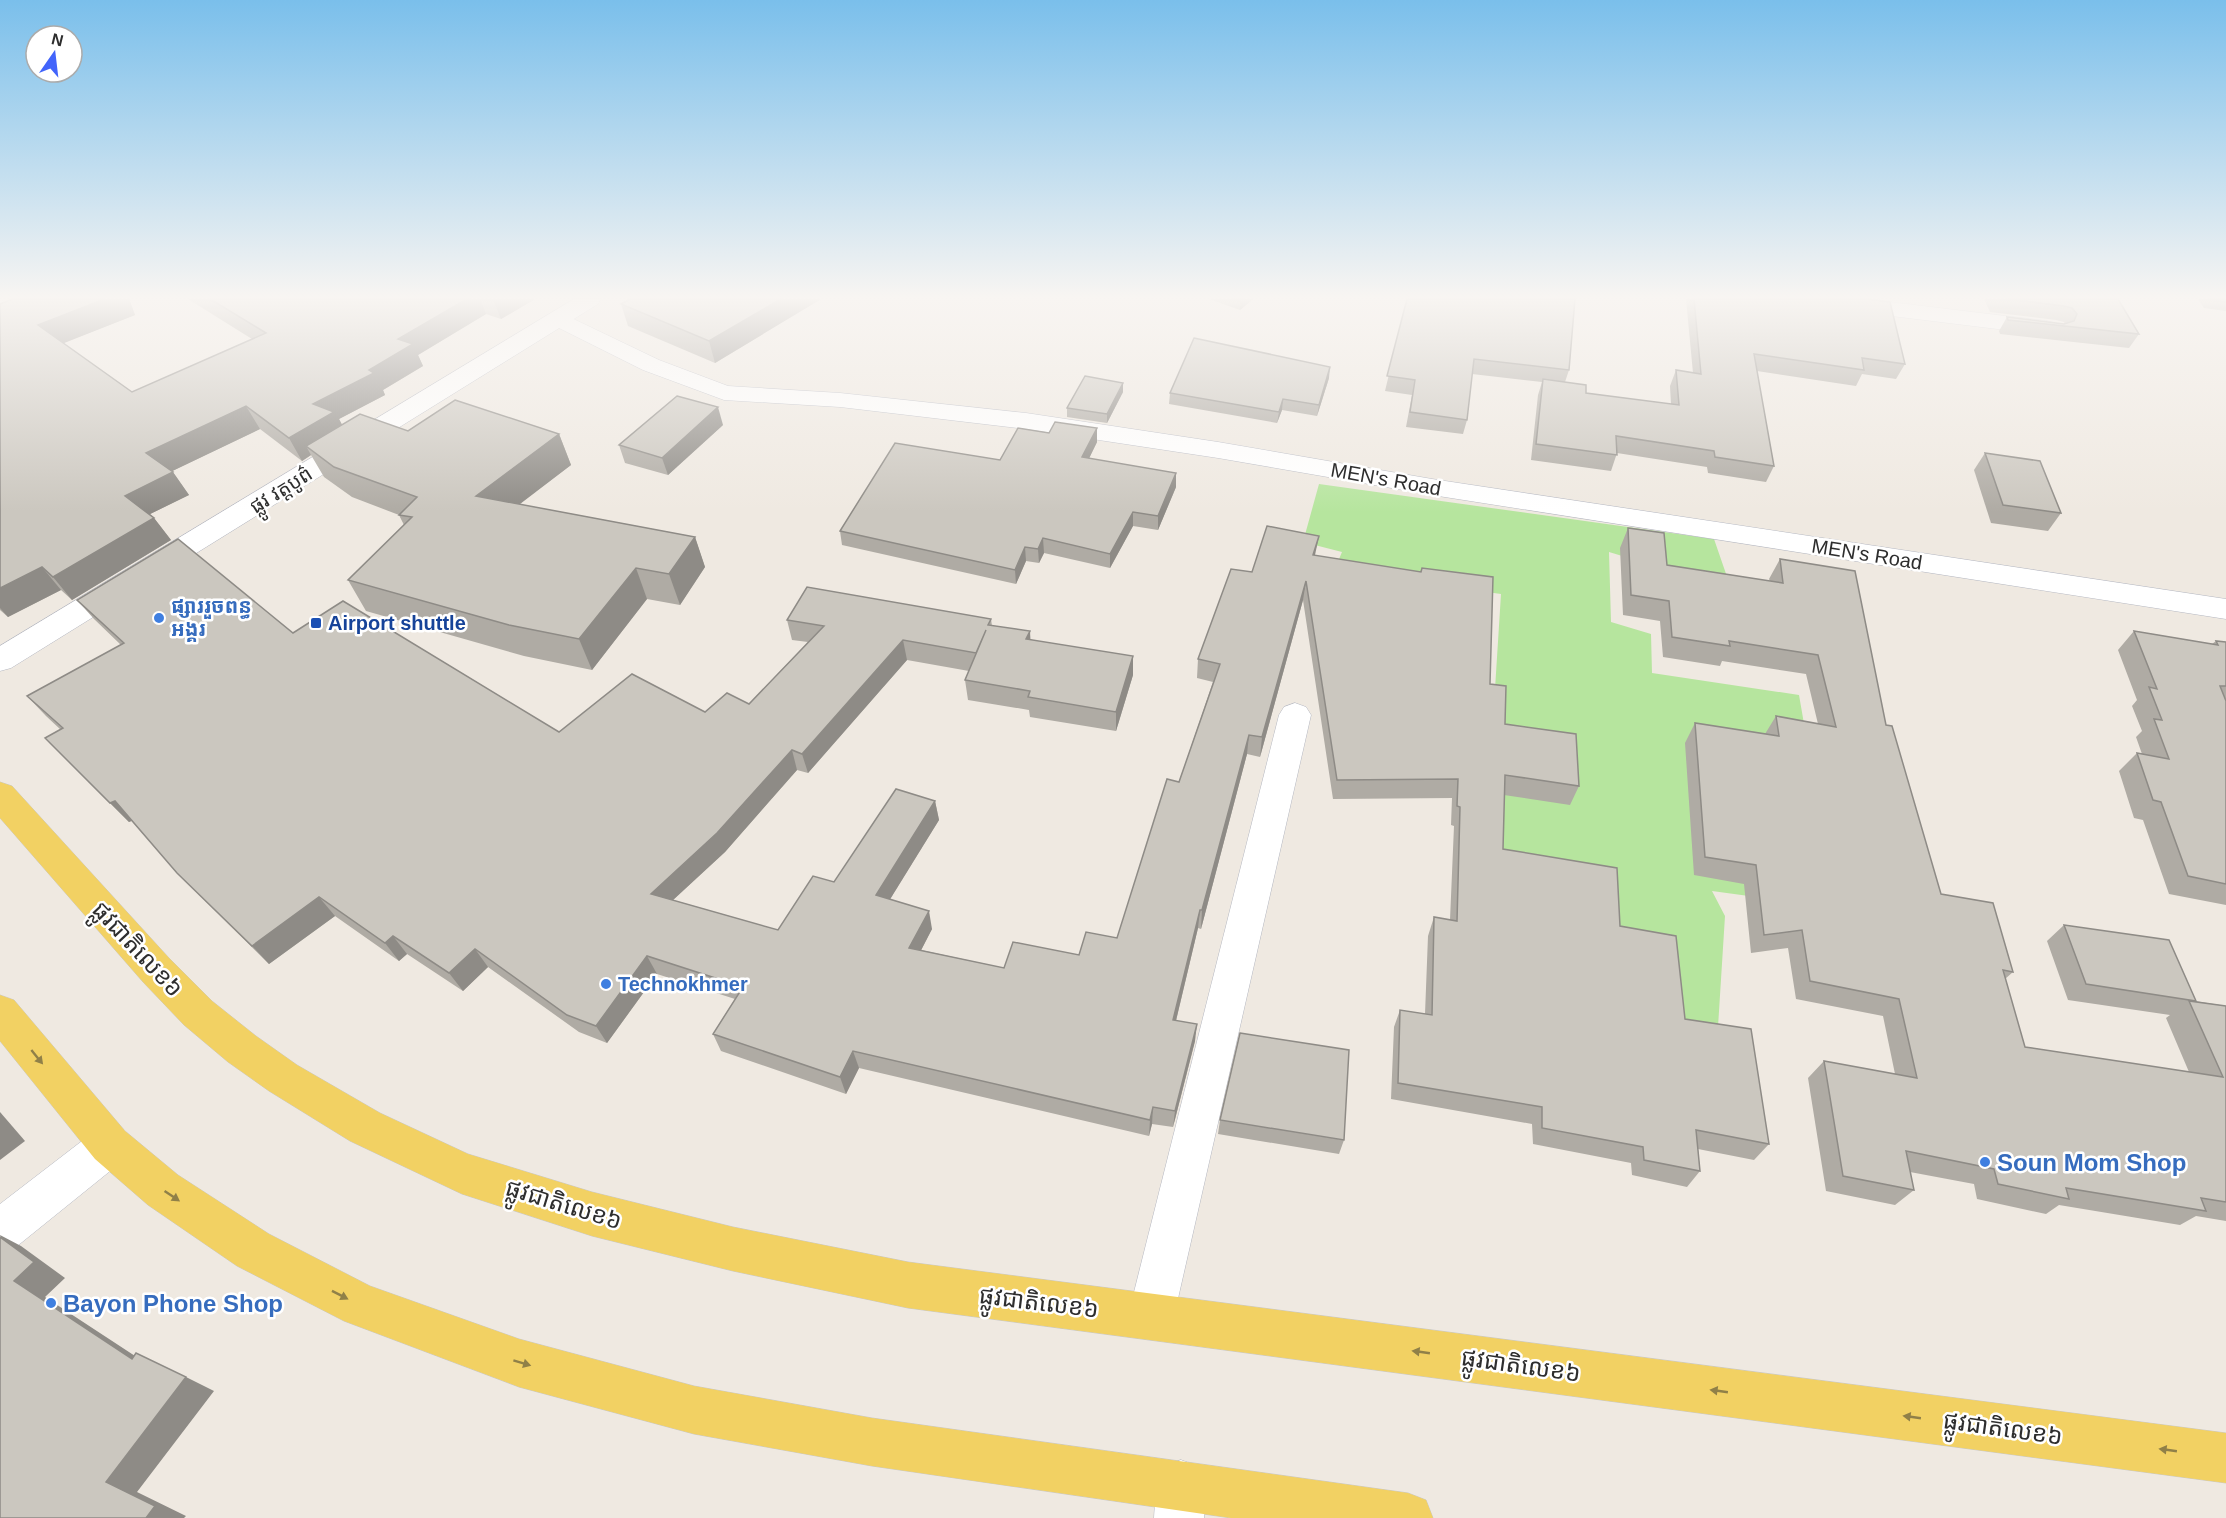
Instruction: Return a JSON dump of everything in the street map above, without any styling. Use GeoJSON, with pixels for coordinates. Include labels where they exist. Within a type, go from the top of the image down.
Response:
{"type":"FeatureCollection","features":[{"type":"Feature","properties":{"kind":"main road","name":"ផ្លូវជាតិលេខ៦"},"geometry":{"type":"LineString","coordinates":[[0,795],[156,970],[198,1012],[233,1042],[283,1078],[365,1127],[462,1173],[592,1214],[733,1249],[908,1284],[2226,1458]]}},
{"type":"Feature","properties":{"kind":"main road"},"geometry":{"type":"LineString","coordinates":[[0,1012],[110,1145],[163,1190],[253,1250],[360,1305],[519,1363],[694,1410],[1180,1502],[1408,1518]]}},
{"type":"Feature","properties":{"kind":"street","name":"ផ្លូវ វត្តបូព៌"},"geometry":{"type":"LineString","coordinates":[[0,660],[476,370]]}},
{"type":"Feature","properties":{"kind":"street","name":"MEN's Road"},"geometry":{"type":"LineString","coordinates":[[664,370],[724,393],[840,400],[1026,421],[1218,450],[1432,487],[2226,609]]}},
{"type":"Feature","properties":{"kind":"street"},"geometry":{"type":"LineString","coordinates":[[1151,1316],[1295,715]]}},
{"type":"Feature","properties":{"kind":"street"},"geometry":{"type":"LineString","coordinates":[[0,1231],[110,1145]]}},
{"type":"Feature","properties":{"kind":"green space"},"geometry":{"type":"Polygon","coordinates":[[[1319,484],[1714,539],[1734,597],[1692,577],[1609,552],[1611,622],[1651,634],[1652,673],[1799,695],[1836,908],[1712,891],[1725,916],[1718,1027],[1513,994],[1502,857],[1495,689],[1501,594],[1334,571],[1342,552],[1303,542],[1319,484]]]}},
{"type":"Feature","properties":{"kind":"building"},"geometry":{"type":"Polygon","coordinates":[[[0,370],[101,370],[132,392],[182,370],[369,370],[374,373],[313,404],[334,412],[289,438],[246,406],[146,453],[173,472],[125,496],[154,518],[53,577],[42,567],[0,588],[0,370]]]}},
{"type":"Feature","properties":{"kind":"building"},"geometry":{"type":"Polygon","coordinates":[[[1180,370],[1329,370],[1319,405],[1283,399],[1279,412],[1170,393],[1180,370]]]}},
{"type":"Feature","properties":{"kind":"building"},"geometry":{"type":"Polygon","coordinates":[[[1389,370],[1473,370],[1467,420],[1410,412],[1415,380],[1387,376],[1389,370]]]}},
{"type":"Feature","properties":{"kind":"building"},"geometry":{"type":"Polygon","coordinates":[[[1676,370],[1701,374],[1701,370],[1757,370],[1774,466],[1715,457],[1714,451],[1616,436],[1617,455],[1536,444],[1543,379],[1586,385],[1586,393],[1679,405],[1676,370]]]}},
{"type":"Feature","properties":{"kind":"building"},"geometry":{"type":"Polygon","coordinates":[[[1085,376],[1123,383],[1107,414],[1067,408],[1085,376]]]}},
{"type":"Feature","properties":{"kind":"building"},"geometry":{"type":"Polygon","coordinates":[[[677,396],[718,407],[662,458],[619,445],[677,396]]]}},
{"type":"Feature","properties":{"kind":"building"},"geometry":{"type":"Polygon","coordinates":[[[455,400],[559,434],[476,496],[695,537],[669,574],[636,568],[579,639],[509,625],[348,580],[412,517],[399,515],[417,497],[334,467],[306,446],[360,414],[408,431],[455,400]]]}},
{"type":"Feature","properties":{"kind":"building"},"geometry":{"type":"Polygon","coordinates":[[[1055,422],[1097,428],[1082,457],[1176,473],[1158,516],[1133,512],[1110,554],[1043,538],[1038,549],[1025,547],[1015,570],[840,531],[895,443],[1000,460],[1018,428],[1049,433],[1055,422]]]}},
{"type":"Feature","properties":{"kind":"building"},"geometry":{"type":"Polygon","coordinates":[[[1985,453],[2040,461],[2061,513],[2003,505],[1985,453]]]}},
{"type":"Feature","properties":{"kind":"building"},"geometry":{"type":"Polygon","coordinates":[[[1267,526],[1319,536],[1313,555],[1421,572],[1422,568],[1493,577],[1490,684],[1506,686],[1505,724],[1576,734],[1579,786],[1505,775],[1503,849],[1617,868],[1620,926],[1676,936],[1685,1019],[1751,1029],[1769,1144],[1696,1130],[1700,1171],[1644,1160],[1643,1147],[1542,1128],[1542,1107],[1398,1083],[1400,1010],[1432,1015],[1434,917],[1457,921],[1460,807],[1457,806],[1458,779],[1337,780],[1306,581],[1262,737],[1249,735],[1202,910],[1200,910],[1173,1020],[1197,1024],[1175,1111],[1153,1107],[1150,1120],[853,1051],[840,1077],[713,1034],[743,987],[647,956],[596,1026],[567,1015],[475,949],[449,973],[393,936],[385,943],[319,897],[252,946],[177,873],[115,801],[110,803],[45,738],[63,728],[27,696],[124,643],[77,600],[178,539],[293,633],[343,601],[559,732],[632,674],[705,712],[727,693],[749,704],[824,626],[787,620],[807,587],[991,619],[988,625],[1030,631],[1026,639],[1133,656],[1116,712],[1028,697],[1030,691],[965,680],[986,630],[976,653],[903,640],[802,754],[792,750],[717,833],[651,894],[778,930],[813,876],[834,882],[896,789],[935,801],[876,895],[929,911],[909,948],[1004,968],[1013,942],[1079,955],[1086,932],[1117,938],[1167,779],[1179,782],[1220,664],[1198,659],[1231,569],[1252,572],[1267,526]]]}},
{"type":"Feature","properties":{"kind":"building"},"geometry":{"type":"Polygon","coordinates":[[[1628,528],[1664,533],[1667,565],[1783,583],[1780,559],[1855,571],[1886,725],[1892,726],[1941,894],[1993,903],[2013,972],[2003,970],[2025,1047],[2223,1077],[2189,1001],[2226,1006],[2226,1202],[2201,1198],[2206,1211],[2066,1188],[2069,1199],[1998,1184],[1994,1169],[1906,1151],[1914,1190],[1843,1176],[1824,1061],[1917,1078],[1899,999],[1810,981],[1802,930],[1764,935],[1756,865],[1705,857],[1695,723],[1779,736],[1776,716],[1836,727],[1818,655],[1729,641],[1730,646],[1672,637],[1669,601],[1631,595],[1628,528]]]}},
{"type":"Feature","properties":{"kind":"building"},"geometry":{"type":"Polygon","coordinates":[[[2134,631],[2218,645],[2216,641],[2226,642],[2226,686],[2220,686],[2226,701],[2226,884],[2188,876],[2161,802],[2153,800],[2137,753],[2169,759],[2154,719],[2162,720],[2149,687],[2157,689],[2134,631]]]}},
{"type":"Feature","properties":{"kind":"building"},"geometry":{"type":"Polygon","coordinates":[[[2064,925],[2169,940],[2196,1001],[2086,984],[2064,925]]]}},
{"type":"Feature","properties":{"kind":"building"},"geometry":{"type":"Polygon","coordinates":[[[1240,1033],[1349,1050],[1344,1140],[1220,1120],[1240,1033]]]}},
{"type":"Feature","properties":{"kind":"building"},"geometry":{"type":"Polygon","coordinates":[[[0,1237],[34,1262],[14,1281],[132,1359],[136,1353],[186,1377],[106,1482],[155,1506],[146,1518],[0,1518],[0,1237]]]}},
{"type":"Feature","properties":{"kind":"place","name":"ផ្សាររួចពន្ធ អង្គរ"},"geometry":{"type":"Point","coordinates":[159,618]}},
{"type":"Feature","properties":{"kind":"place","name":"Airport shuttle"},"geometry":{"type":"Point","coordinates":[316,623]}},
{"type":"Feature","properties":{"kind":"place","name":"Technokhmer"},"geometry":{"type":"Point","coordinates":[606,984]}},
{"type":"Feature","properties":{"kind":"place","name":"Soun Mom Shop"},"geometry":{"type":"Point","coordinates":[1985,1162]}},
{"type":"Feature","properties":{"kind":"place","name":"Bayon Phone Shop"},"geometry":{"type":"Point","coordinates":[51,1303]}}]}
